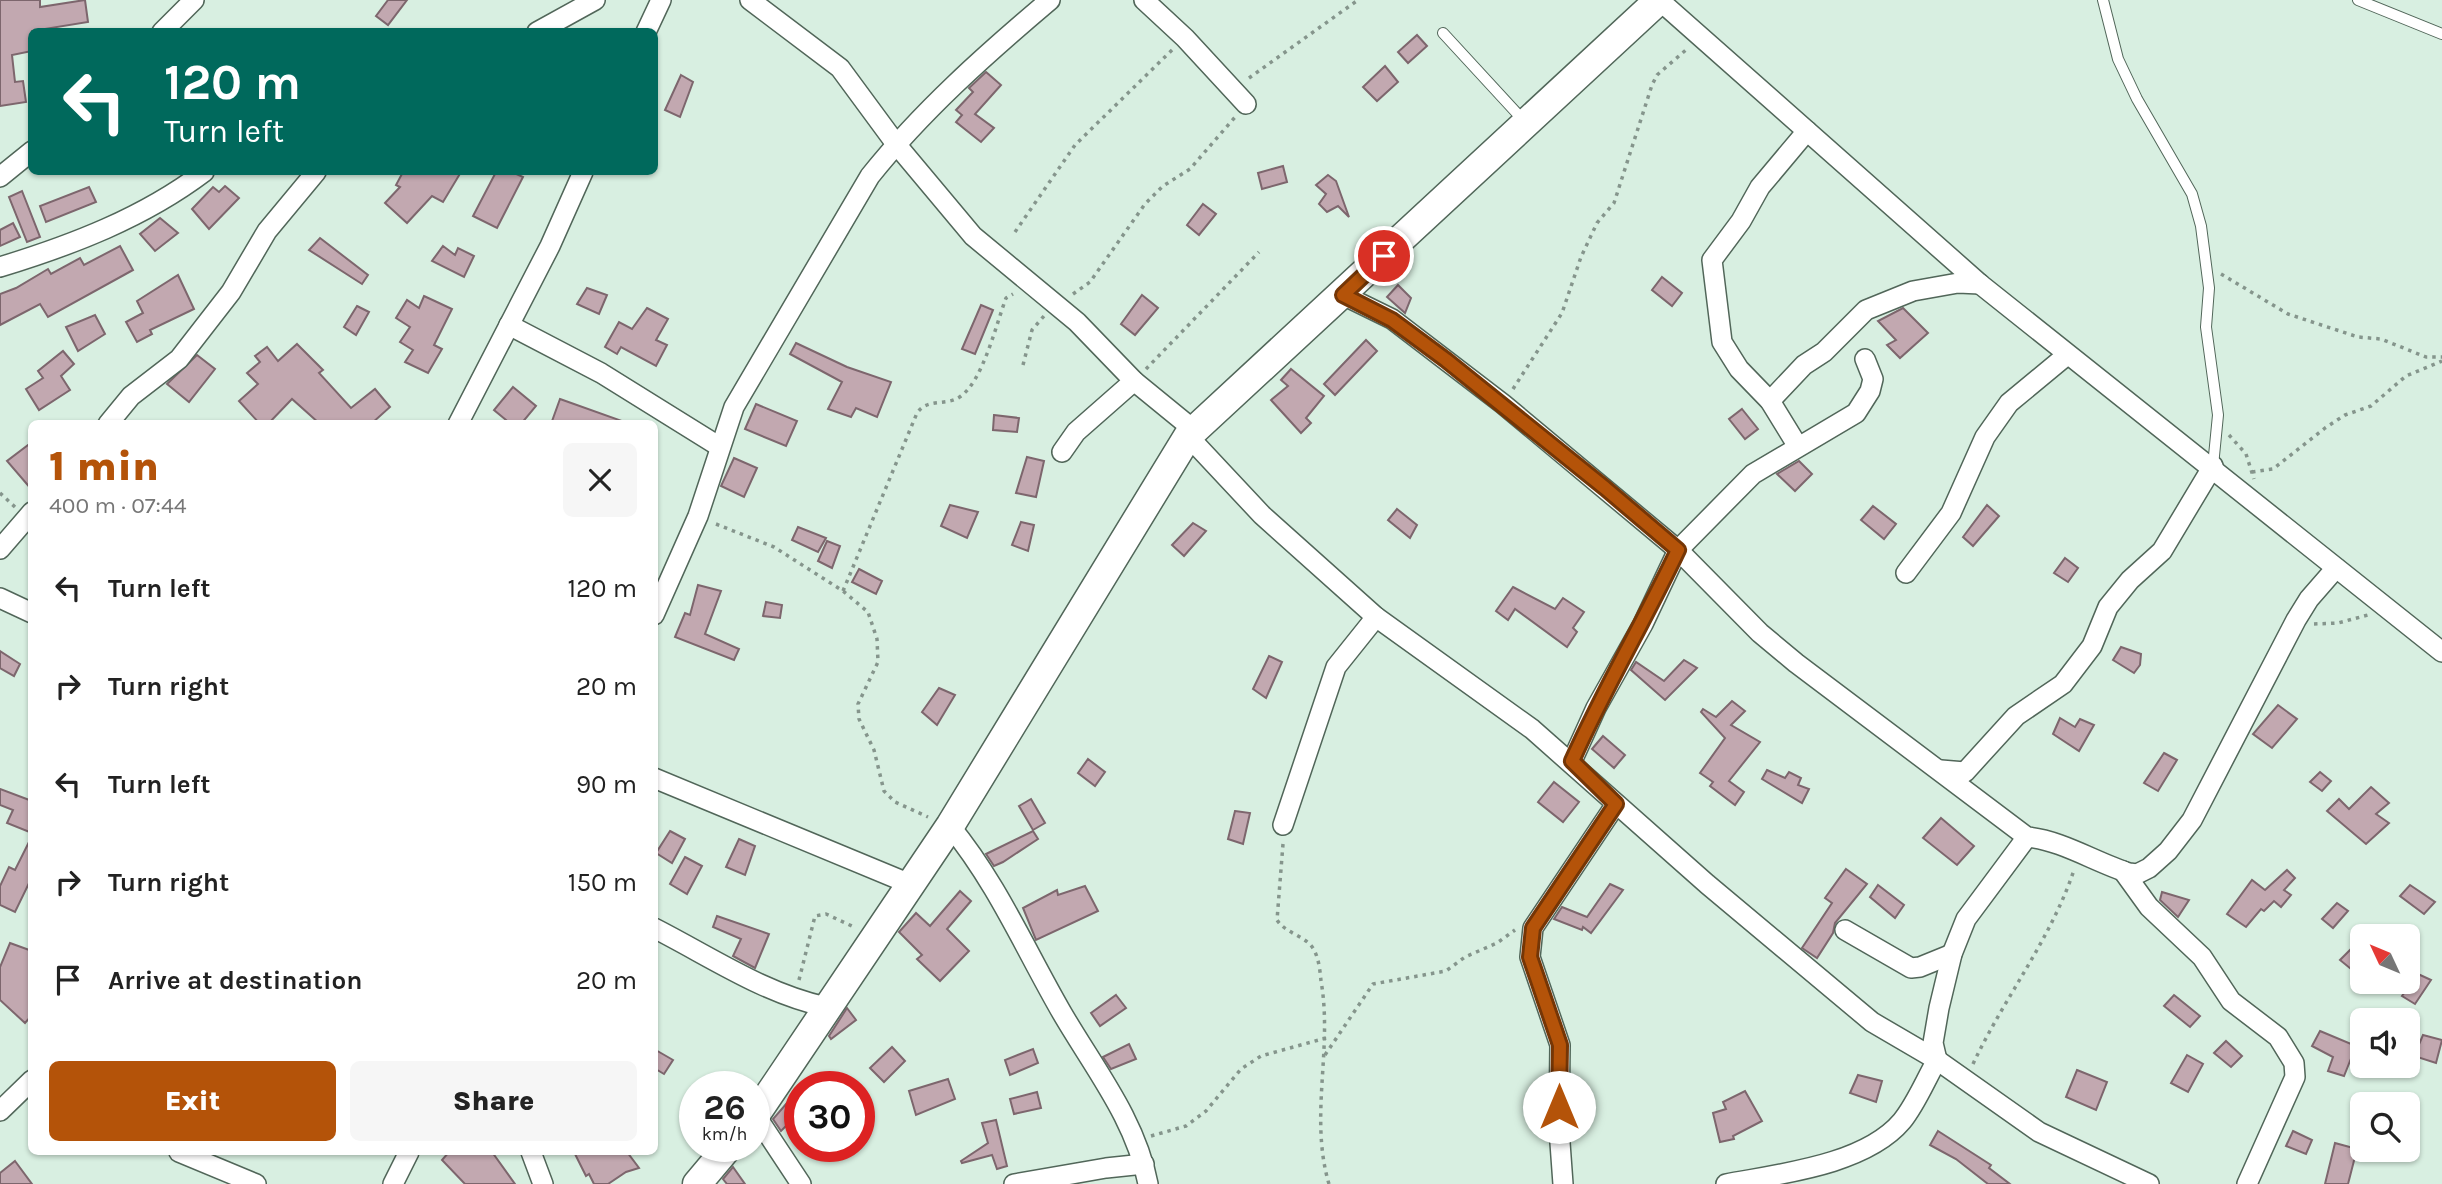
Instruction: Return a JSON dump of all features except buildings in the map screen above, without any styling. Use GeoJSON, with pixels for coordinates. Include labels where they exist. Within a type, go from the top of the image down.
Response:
{"type":"FeatureCollection","features":[{"type":"Feature","properties":{"kind":"street"},"geometry":{"type":"LineString","coordinates":[[166,28],[194,0]]}},
{"type":"Feature","properties":{"kind":"street"},"geometry":{"type":"LineString","coordinates":[[544,28],[596,0]]}},
{"type":"Feature","properties":{"kind":"street"},"geometry":{"type":"LineString","coordinates":[[648,28],[661,0]]}},
{"type":"Feature","properties":{"kind":"street"},"geometry":{"type":"LineString","coordinates":[[750,0],[840,68],[896,144],[973,236],[1056,305],[1191,433],[1262,515],[1376,617],[1532,729],[1572,761],[1616,804],[1872,1022],[1937,1060],[2039,1132],[2141,1183]]}},
{"type":"Feature","properties":{"kind":"street"},"geometry":{"type":"LineString","coordinates":[[658,606],[698,516],[734,407],[870,176],[896,144],[952,88],[1050,0]]}},
{"type":"Feature","properties":{"kind":"street"},"geometry":{"type":"LineString","coordinates":[[1144,0],[1185,38],[1246,104]]}},
{"type":"Feature","properties":{"kind":"street"},"geometry":{"type":"LineString","coordinates":[[770,1093],[950,826],[1191,433],[1659,0],[1980,284],[2067,355],[2213,466],[2442,652]]}},
{"type":"Feature","properties":{"kind":"street"},"geometry":{"type":"LineString","coordinates":[[1797,445],[1770,401],[1739,369],[1722,342],[1712,260],[1741,221],[1760,187],[1807,131]]}},
{"type":"Feature","properties":{"kind":"street"},"geometry":{"type":"LineString","coordinates":[[0,177],[28,153]]}},
{"type":"Feature","properties":{"kind":"street"},"geometry":{"type":"LineString","coordinates":[[0,267],[76,243],[183,187],[200,175]]}},
{"type":"Feature","properties":{"kind":"street"},"geometry":{"type":"LineString","coordinates":[[111,420],[131,396],[179,359],[231,292],[267,231],[314,175]]}},
{"type":"Feature","properties":{"kind":"street"},"geometry":{"type":"LineString","coordinates":[[460,420],[582,175]]}},
{"type":"Feature","properties":{"kind":"street"},"geometry":{"type":"LineString","coordinates":[[1770,401],[1804,365],[1824,352],[1866,310],[1922,289],[1958,283],[1980,284]]}},
{"type":"Feature","properties":{"kind":"street"},"geometry":{"type":"LineString","coordinates":[[1343,295],[1392,320],[1503,404],[1678,550],[1769,640],[2026,837],[2047,839],[2079,855],[2123,871],[2137,874],[2149,868],[2168,850],[2192,820],[2296,620],[2309,599],[2336,568]]}},
{"type":"Feature","properties":{"kind":"street"},"geometry":{"type":"LineString","coordinates":[[509,325],[601,373],[720,447]]}},
{"type":"Feature","properties":{"kind":"street"},"geometry":{"type":"LineString","coordinates":[[1906,573],[1951,513],[1985,437],[2010,403],[2067,355]]}},
{"type":"Feature","properties":{"kind":"street"},"geometry":{"type":"LineString","coordinates":[[1572,761],[1596,708],[1643,624],[1678,550],[1753,474],[1859,409],[1873,379],[1864,359]]}},
{"type":"Feature","properties":{"kind":"street"},"geometry":{"type":"LineString","coordinates":[[1062,452],[1076,432],[1134,381]]}},
{"type":"Feature","properties":{"kind":"street"},"geometry":{"type":"LineString","coordinates":[[1940,769],[1965,772],[2016,716],[2063,684],[2092,646],[2108,607],[2130,580],[2162,551],[2213,466]]}},
{"type":"Feature","properties":{"kind":"street"},"geometry":{"type":"LineString","coordinates":[[0,549],[28,518]]}},
{"type":"Feature","properties":{"kind":"street"},"geometry":{"type":"LineString","coordinates":[[0,597],[28,611]]}},
{"type":"Feature","properties":{"kind":"street"},"geometry":{"type":"LineString","coordinates":[[1283,825],[1336,667],[1376,617]]}},
{"type":"Feature","properties":{"kind":"street"},"geometry":{"type":"LineString","coordinates":[[658,780],[910,884]]}},
{"type":"Feature","properties":{"kind":"street"},"geometry":{"type":"LineString","coordinates":[[1563,1184],[1559,1129],[1560,1045],[1530,957],[1533,928],[1616,804]]}},
{"type":"Feature","properties":{"kind":"street"},"geometry":{"type":"LineString","coordinates":[[950,826],[991,880],[1136,1140],[1146,1174],[1105,1168],[1014,1184]]}},
{"type":"Feature","properties":{"kind":"street"},"geometry":{"type":"LineString","coordinates":[[1726,1184],[1814,1167],[1880,1140],[1903,1120],[1937,1060],[1934,1033],[1952,954],[1966,919],[2026,837]]}},
{"type":"Feature","properties":{"kind":"street"},"geometry":{"type":"LineString","coordinates":[[2123,871],[2149,907],[2202,957],[2231,1001],[2278,1037],[2294,1063],[2295,1077],[2247,1184]]}},
{"type":"Feature","properties":{"kind":"street"},"geometry":{"type":"LineString","coordinates":[[658,930],[723,966],[794,1000],[826,1007]]}},
{"type":"Feature","properties":{"kind":"street"},"geometry":{"type":"LineString","coordinates":[[1845,930],[1911,968],[1952,954]]}},
{"type":"Feature","properties":{"kind":"street"},"geometry":{"type":"LineString","coordinates":[[0,1111],[28,1084]]}},
{"type":"Feature","properties":{"kind":"street"},"geometry":{"type":"LineString","coordinates":[[770,1138],[801,1184]]}},
{"type":"Feature","properties":{"kind":"street"},"geometry":{"type":"LineString","coordinates":[[186,1155],[256,1184]]}},
{"type":"Feature","properties":{"kind":"street"},"geometry":{"type":"LineString","coordinates":[[393,1184],[408,1155]]}},
{"type":"Feature","properties":{"kind":"street"},"geometry":{"type":"LineString","coordinates":[[532,1155],[543,1184]]}},
{"type":"Feature","properties":{"kind":"street"},"geometry":{"type":"LineString","coordinates":[[697,1184],[716,1162]]}},
{"type":"Feature","properties":{"kind":"lane"},"geometry":{"type":"LineString","coordinates":[[2103,0],[2118,59],[2192,194],[2201,226],[2209,288],[2206,327],[2218,415],[2213,466]]}},
{"type":"Feature","properties":{"kind":"lane"},"geometry":{"type":"LineString","coordinates":[[2358,0],[2442,34]]}},
{"type":"Feature","properties":{"kind":"lane"},"geometry":{"type":"LineString","coordinates":[[1443,33],[1525,122]]}},
{"type":"Feature","properties":{"kind":"path"},"geometry":{"type":"LineString","coordinates":[[1023,365],[1032,330],[1056,305],[1087,285],[1138,212],[1163,186],[1190,169],[1246,104],[1245,84],[1260,68],[1357,0]]}},
{"type":"Feature","properties":{"kind":"path"},"geometry":{"type":"LineString","coordinates":[[1015,232],[1076,145],[1185,38]]}},
{"type":"Feature","properties":{"kind":"path"},"geometry":{"type":"LineString","coordinates":[[1503,404],[1562,313],[1581,257],[1597,223],[1614,203],[1652,85],[1665,68],[1700,39]]}},
{"type":"Feature","properties":{"kind":"path"},"geometry":{"type":"LineString","coordinates":[[1134,381],[1259,252]]}},
{"type":"Feature","properties":{"kind":"path"},"geometry":{"type":"LineString","coordinates":[[2206,265],[2288,314],[2358,337],[2381,339],[2426,357],[2442,359]]}},
{"type":"Feature","properties":{"kind":"path"},"geometry":{"type":"LineString","coordinates":[[843,591],[917,413],[930,403],[952,401],[961,396],[978,373],[1006,299],[1035,289]]}},
{"type":"Feature","properties":{"kind":"path"},"geometry":{"type":"LineString","coordinates":[[2252,472],[2273,469],[2345,415],[2371,406],[2406,376],[2442,359]]}},
{"type":"Feature","properties":{"kind":"path"},"geometry":{"type":"LineString","coordinates":[[2218,415],[2233,441],[2246,454],[2263,508]]}},
{"type":"Feature","properties":{"kind":"path"},"geometry":{"type":"LineString","coordinates":[[698,516],[774,547],[843,591],[868,612],[877,639],[878,662],[858,704],[858,713],[874,750],[884,791],[895,802],[950,826]]}},
{"type":"Feature","properties":{"kind":"path"},"geometry":{"type":"LineString","coordinates":[[2306,623],[2339,623],[2390,609]]}},
{"type":"Feature","properties":{"kind":"path"},"geometry":{"type":"LineString","coordinates":[[1283,825],[1276,915],[1287,932],[1312,945],[1316,952],[1324,995],[1326,1038],[1320,1094],[1321,1133],[1329,1184]]}},
{"type":"Feature","properties":{"kind":"path"},"geometry":{"type":"LineString","coordinates":[[1973,1064],[1996,1016],[2062,908],[2079,855]]}},
{"type":"Feature","properties":{"kind":"path"},"geometry":{"type":"LineString","coordinates":[[1324,1057],[1373,984],[1446,971],[1465,957],[1497,943],[1544,910]]}},
{"type":"Feature","properties":{"kind":"path"},"geometry":{"type":"LineString","coordinates":[[794,1000],[816,916],[826,914],[875,937]]}},
{"type":"Feature","properties":{"kind":"path"},"geometry":{"type":"LineString","coordinates":[[1136,1140],[1186,1126],[1206,1111],[1241,1069],[1261,1056],[1326,1038]]}},
{"type":"Feature","properties":{"kind":"route"},"geometry":{"type":"LineString","coordinates":[[1384,256],[1343,295],[1392,320],[1446,360],[1678,550],[1643,624],[1596,708],[1572,761],[1616,804],[1539,918],[1529,943],[1530,957],[1560,1045],[1559,1107]]}}]}
